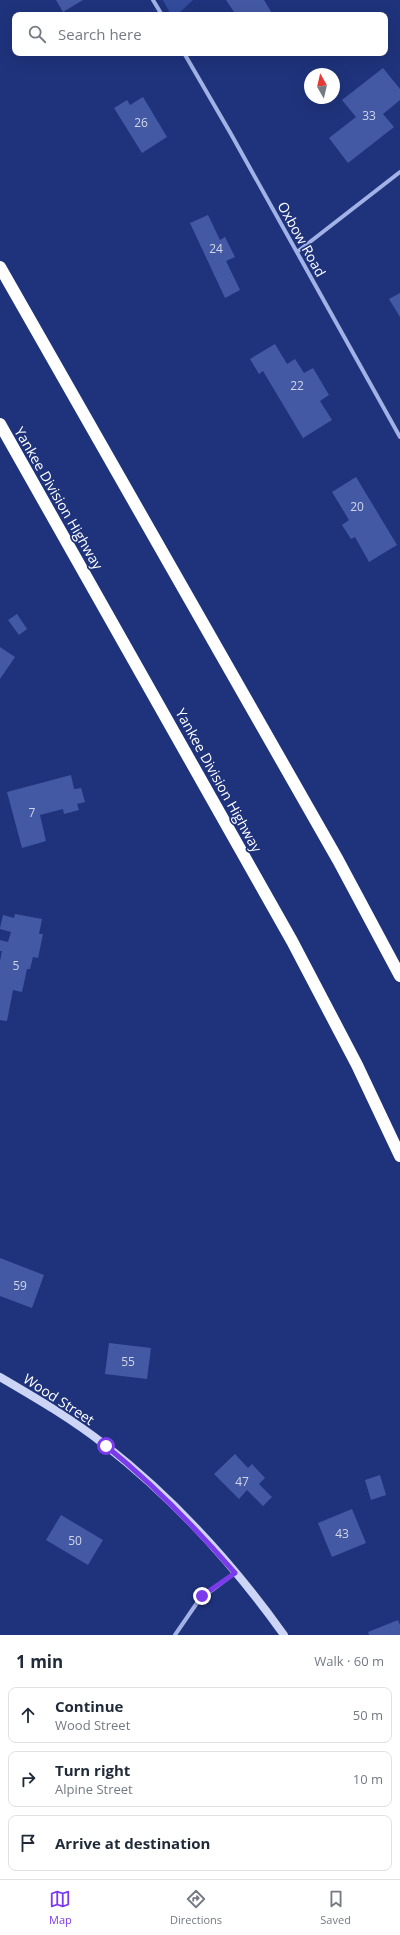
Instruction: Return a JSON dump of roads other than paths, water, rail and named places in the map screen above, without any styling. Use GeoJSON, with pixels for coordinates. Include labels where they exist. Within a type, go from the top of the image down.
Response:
{"type":"FeatureCollection","features":[{"type":"Feature","properties":{"kind":"highway"},"geometry":{"type":"LineString","coordinates":[[0,267],[338,860],[400,976]]}},
{"type":"Feature","properties":{"kind":"highway","name":"Yankee Division Highway"},"geometry":{"type":"LineString","coordinates":[[0,424],[288,935],[357,1065],[400,1156]]}},
{"type":"Feature","properties":{"kind":"street"},"geometry":{"type":"LineString","coordinates":[[153,0],[160,12]]}},
{"type":"Feature","properties":{"kind":"street","name":"Oxbow Road"},"geometry":{"type":"LineString","coordinates":[[186,56],[400,437]]}},
{"type":"Feature","properties":{"kind":"street"},"geometry":{"type":"LineString","coordinates":[[297,252],[400,172]]}},
{"type":"Feature","properties":{"kind":"street","name":"Wood Street"},"geometry":{"type":"LineString","coordinates":[[0,1377],[64,1416],[118,1456],[174,1508],[235,1573],[284,1635]]}},
{"type":"Feature","properties":{"kind":"street"},"geometry":{"type":"LineString","coordinates":[[175,1635],[199,1600],[235,1573]]}}]}
